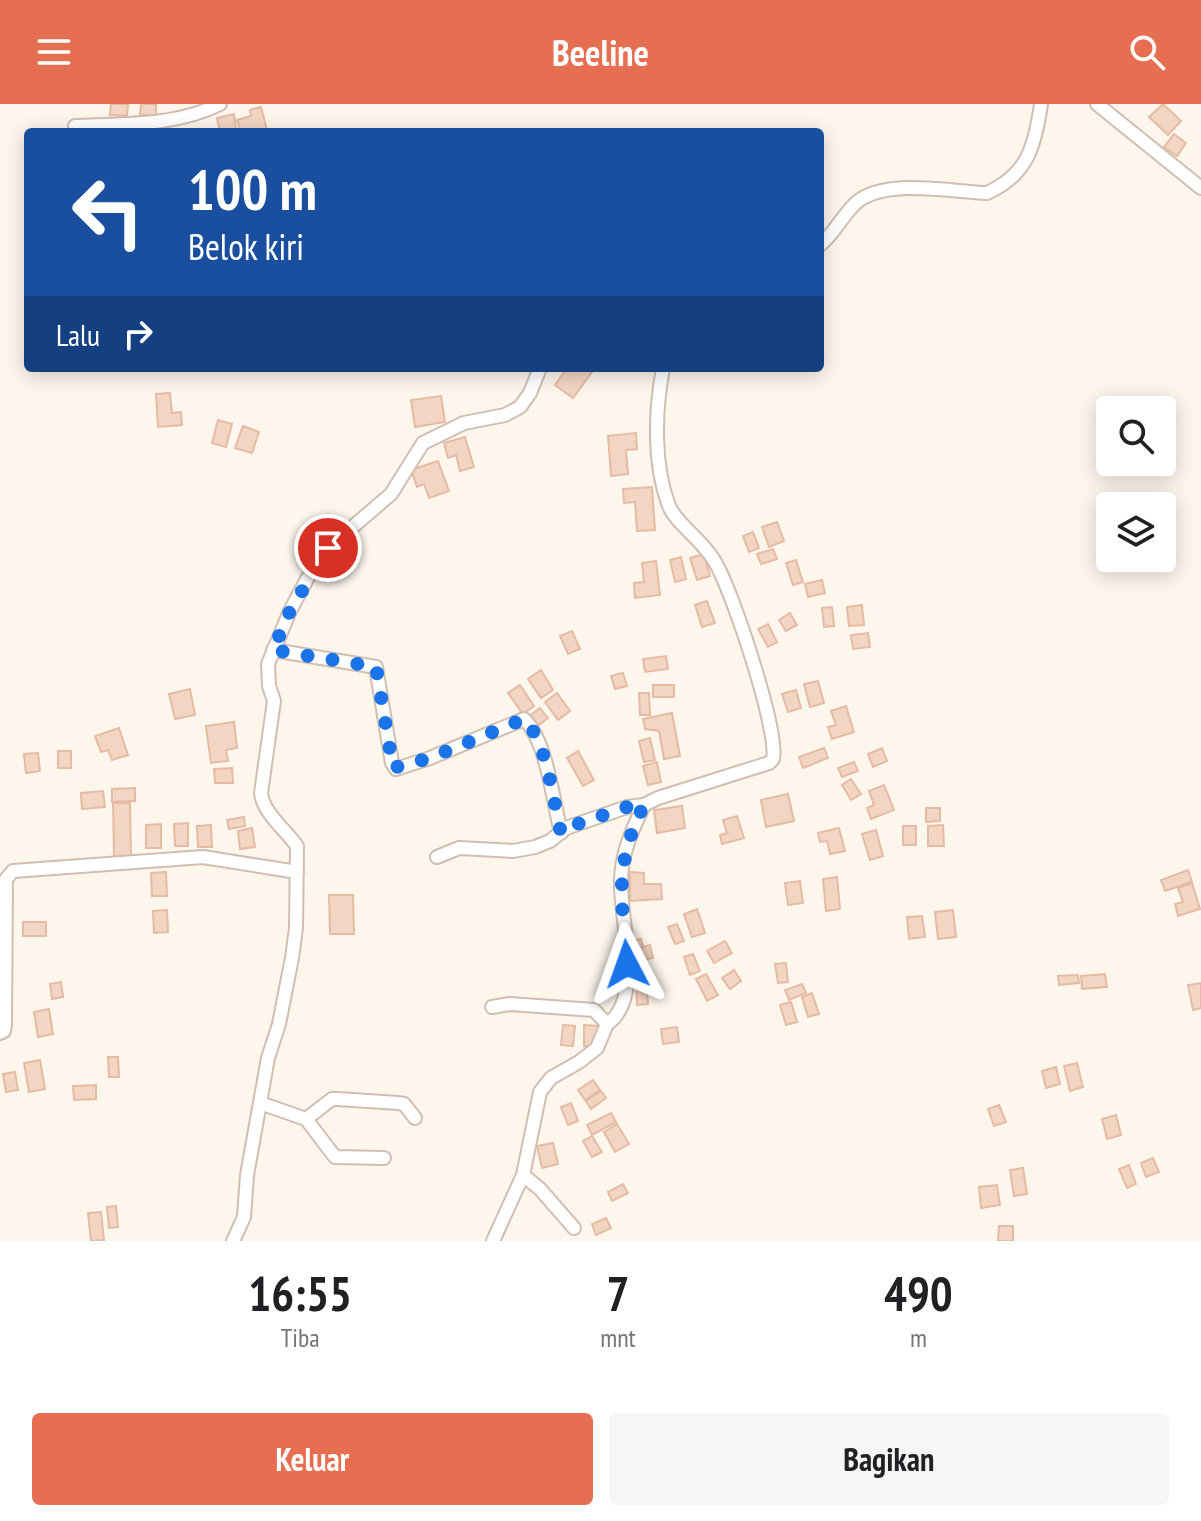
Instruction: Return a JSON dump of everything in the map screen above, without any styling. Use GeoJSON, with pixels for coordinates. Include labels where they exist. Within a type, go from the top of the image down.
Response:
{"type":"FeatureCollection","features":[{"type":"Feature","properties":{"kind":"street"},"geometry":{"type":"LineString","coordinates":[[160,104],[162,119]]}},
{"type":"Feature","properties":{"kind":"street"},"geometry":{"type":"LineString","coordinates":[[75,126],[162,119],[207,111],[220,104]]}},
{"type":"Feature","properties":{"kind":"street"},"geometry":{"type":"LineString","coordinates":[[824,240],[855,203],[875,193],[905,189],[987,193],[1009,182],[1028,155],[1038,131],[1041,104]]}},
{"type":"Feature","properties":{"kind":"street"},"geometry":{"type":"LineString","coordinates":[[1097,104],[1201,188]]}},
{"type":"Feature","properties":{"kind":"street"},"geometry":{"type":"LineString","coordinates":[[233,1241],[244,1217],[247,1175],[296,928],[297,846],[262,803],[274,701],[269,686],[268,664],[290,611],[328,548],[391,494],[423,443],[464,423],[505,415],[520,407],[538,372]]}},
{"type":"Feature","properties":{"kind":"street"},"geometry":{"type":"LineString","coordinates":[[437,857],[459,848],[521,850],[545,844],[566,828],[769,763],[774,754],[765,708],[730,593],[717,563],[703,543],[673,515],[667,502],[659,461],[657,404],[662,372]]}},
{"type":"Feature","properties":{"kind":"street"},"geometry":{"type":"LineString","coordinates":[[273,650],[376,667],[392,763],[396,769],[524,719],[533,727],[540,746],[561,833]]}},
{"type":"Feature","properties":{"kind":"street"},"geometry":{"type":"LineString","coordinates":[[493,1241],[523,1175],[540,1092],[551,1078],[597,1048],[607,1024],[623,1007],[627,981],[621,882],[623,858],[631,831],[644,805]]}},
{"type":"Feature","properties":{"kind":"street"},"geometry":{"type":"LineString","coordinates":[[0,1033],[4,1031],[5,1024],[6,879],[13,871],[203,857],[297,872]]}},
{"type":"Feature","properties":{"kind":"street"},"geometry":{"type":"LineString","coordinates":[[492,1007],[510,1004],[594,1010],[607,1024]]}},
{"type":"Feature","properties":{"kind":"street"},"geometry":{"type":"LineString","coordinates":[[306,1119],[332,1099],[404,1104],[415,1118]]}},
{"type":"Feature","properties":{"kind":"street"},"geometry":{"type":"LineString","coordinates":[[260,1103],[306,1119],[335,1157],[384,1158]]}},
{"type":"Feature","properties":{"kind":"street"},"geometry":{"type":"LineString","coordinates":[[523,1175],[553,1202],[574,1228]]}},
{"type":"Feature","properties":{"kind":"building"},"geometry":{"type":"Polygon","coordinates":[[[111,104],[128,104],[127,116],[110,115],[111,104]]]}},
{"type":"Feature","properties":{"kind":"building"},"geometry":{"type":"Polygon","coordinates":[[[141,104],[156,104],[156,116],[140,115],[141,104]]]}},
{"type":"Feature","properties":{"kind":"building"},"geometry":{"type":"Polygon","coordinates":[[[1163,104],[1181,121],[1168,135],[1149,117],[1163,104]]]}},
{"type":"Feature","properties":{"kind":"building"},"geometry":{"type":"Polygon","coordinates":[[[261,107],[266,128],[240,128],[237,120],[251,116],[250,110],[261,107]]]}},
{"type":"Feature","properties":{"kind":"building"},"geometry":{"type":"Polygon","coordinates":[[[234,114],[236,128],[219,128],[217,118],[234,114]]]}},
{"type":"Feature","properties":{"kind":"building"},"geometry":{"type":"Polygon","coordinates":[[[1174,134],[1186,143],[1177,156],[1164,147],[1174,134]]]}},
{"type":"Feature","properties":{"kind":"building"},"geometry":{"type":"Polygon","coordinates":[[[564,372],[592,372],[573,398],[555,385],[564,372]]]}},
{"type":"Feature","properties":{"kind":"building"},"geometry":{"type":"Polygon","coordinates":[[[170,393],[172,413],[181,412],[182,425],[158,427],[156,394],[170,393]]]}},
{"type":"Feature","properties":{"kind":"building"},"geometry":{"type":"Polygon","coordinates":[[[441,396],[445,422],[415,427],[411,400],[441,396]]]}},
{"type":"Feature","properties":{"kind":"building"},"geometry":{"type":"Polygon","coordinates":[[[218,420],[232,424],[226,447],[212,443],[218,420]]]}},
{"type":"Feature","properties":{"kind":"building"},"geometry":{"type":"Polygon","coordinates":[[[243,426],[259,432],[252,453],[235,448],[243,426]]]}},
{"type":"Feature","properties":{"kind":"building"},"geometry":{"type":"Polygon","coordinates":[[[636,433],[637,449],[626,450],[628,474],[611,476],[608,436],[636,433]]]}},
{"type":"Feature","properties":{"kind":"building"},"geometry":{"type":"Polygon","coordinates":[[[465,437],[474,467],[460,471],[456,455],[448,458],[444,443],[465,437]]]}},
{"type":"Feature","properties":{"kind":"building"},"geometry":{"type":"Polygon","coordinates":[[[438,461],[449,491],[429,498],[424,484],[417,487],[411,470],[438,461]]]}},
{"type":"Feature","properties":{"kind":"building"},"geometry":{"type":"Polygon","coordinates":[[[652,487],[655,530],[637,531],[635,502],[624,503],[623,489],[652,487]]]}},
{"type":"Feature","properties":{"kind":"building"},"geometry":{"type":"Polygon","coordinates":[[[777,522],[784,541],[769,547],[762,527],[777,522]]]}},
{"type":"Feature","properties":{"kind":"building"},"geometry":{"type":"Polygon","coordinates":[[[753,532],[759,548],[749,552],[743,536],[753,532]]]}},
{"type":"Feature","properties":{"kind":"building"},"geometry":{"type":"Polygon","coordinates":[[[773,549],[777,559],[761,564],[757,554],[773,549]]]}},
{"type":"Feature","properties":{"kind":"building"},"geometry":{"type":"Polygon","coordinates":[[[704,554],[710,576],[697,580],[690,558],[704,554]]]}},
{"type":"Feature","properties":{"kind":"building"},"geometry":{"type":"Polygon","coordinates":[[[681,557],[686,579],[675,582],[670,560],[681,557]]]}},
{"type":"Feature","properties":{"kind":"building"},"geometry":{"type":"Polygon","coordinates":[[[796,560],[803,582],[793,585],[786,563],[796,560]]]}},
{"type":"Feature","properties":{"kind":"building"},"geometry":{"type":"Polygon","coordinates":[[[656,561],[660,595],[635,598],[634,583],[644,582],[642,563],[656,561]]]}},
{"type":"Feature","properties":{"kind":"building"},"geometry":{"type":"Polygon","coordinates":[[[822,580],[825,593],[808,597],[805,584],[822,580]]]}},
{"type":"Feature","properties":{"kind":"building"},"geometry":{"type":"Polygon","coordinates":[[[707,601],[715,623],[702,627],[695,605],[707,601]]]}},
{"type":"Feature","properties":{"kind":"building"},"geometry":{"type":"Polygon","coordinates":[[[862,605],[864,625],[849,626],[847,607],[862,605]]]}},
{"type":"Feature","properties":{"kind":"building"},"geometry":{"type":"Polygon","coordinates":[[[832,607],[834,626],[824,627],[822,608],[832,607]]]}},
{"type":"Feature","properties":{"kind":"building"},"geometry":{"type":"Polygon","coordinates":[[[790,613],[797,625],[786,631],[779,620],[790,613]]]}},
{"type":"Feature","properties":{"kind":"building"},"geometry":{"type":"Polygon","coordinates":[[[768,624],[777,642],[768,647],[758,629],[768,624]]]}},
{"type":"Feature","properties":{"kind":"building"},"geometry":{"type":"Polygon","coordinates":[[[572,631],[580,649],[568,654],[560,636],[572,631]]]}},
{"type":"Feature","properties":{"kind":"building"},"geometry":{"type":"Polygon","coordinates":[[[868,633],[870,647],[853,649],[851,635],[868,633]]]}},
{"type":"Feature","properties":{"kind":"building"},"geometry":{"type":"Polygon","coordinates":[[[666,656],[668,669],[645,672],[643,659],[666,656]]]}},
{"type":"Feature","properties":{"kind":"building"},"geometry":{"type":"Polygon","coordinates":[[[541,670],[553,690],[541,698],[528,679],[541,670]]]}},
{"type":"Feature","properties":{"kind":"building"},"geometry":{"type":"Polygon","coordinates":[[[623,673],[627,686],[615,689],[611,676],[623,673]]]}},
{"type":"Feature","properties":{"kind":"building"},"geometry":{"type":"Polygon","coordinates":[[[818,681],[824,703],[810,707],[804,684],[818,681]]]}},
{"type":"Feature","properties":{"kind":"building"},"geometry":{"type":"Polygon","coordinates":[[[520,685],[534,706],[523,714],[508,693],[520,685]]]}},
{"type":"Feature","properties":{"kind":"building"},"geometry":{"type":"Polygon","coordinates":[[[653,685],[674,685],[674,697],[653,697],[653,685]]]}},
{"type":"Feature","properties":{"kind":"building"},"geometry":{"type":"Polygon","coordinates":[[[190,689],[195,715],[175,719],[169,694],[190,689]]]}},
{"type":"Feature","properties":{"kind":"building"},"geometry":{"type":"Polygon","coordinates":[[[796,690],[801,708],[788,712],[782,694],[796,690]]]}},
{"type":"Feature","properties":{"kind":"building"},"geometry":{"type":"Polygon","coordinates":[[[557,693],[570,711],[558,720],[545,702],[557,693]]]}},
{"type":"Feature","properties":{"kind":"building"},"geometry":{"type":"Polygon","coordinates":[[[639,693],[649,693],[650,715],[640,715],[639,693]]]}},
{"type":"Feature","properties":{"kind":"building"},"geometry":{"type":"Polygon","coordinates":[[[846,706],[854,732],[832,739],[828,727],[836,725],[831,711],[846,706]]]}},
{"type":"Feature","properties":{"kind":"building"},"geometry":{"type":"Polygon","coordinates":[[[540,708],[548,718],[535,728],[528,717],[540,708]]]}},
{"type":"Feature","properties":{"kind":"building"},"geometry":{"type":"Polygon","coordinates":[[[672,713],[680,756],[664,759],[659,731],[645,729],[643,719],[672,713]]]}},
{"type":"Feature","properties":{"kind":"building"},"geometry":{"type":"Polygon","coordinates":[[[234,722],[237,748],[226,750],[228,761],[211,763],[206,726],[234,722]]]}},
{"type":"Feature","properties":{"kind":"building"},"geometry":{"type":"Polygon","coordinates":[[[119,728],[128,755],[112,760],[108,750],[101,752],[95,736],[119,728]]]}},
{"type":"Feature","properties":{"kind":"building"},"geometry":{"type":"Polygon","coordinates":[[[650,738],[655,760],[644,762],[639,741],[650,738]]]}},
{"type":"Feature","properties":{"kind":"building"},"geometry":{"type":"Polygon","coordinates":[[[824,748],[828,758],[803,768],[799,757],[824,748]]]}},
{"type":"Feature","properties":{"kind":"building"},"geometry":{"type":"Polygon","coordinates":[[[882,748],[887,761],[873,767],[868,754],[882,748]]]}},
{"type":"Feature","properties":{"kind":"building"},"geometry":{"type":"Polygon","coordinates":[[[58,751],[71,751],[71,768],[58,768],[58,751]]]}},
{"type":"Feature","properties":{"kind":"building"},"geometry":{"type":"Polygon","coordinates":[[[578,751],[594,780],[583,786],[567,758],[578,751]]]}},
{"type":"Feature","properties":{"kind":"building"},"geometry":{"type":"Polygon","coordinates":[[[38,753],[40,771],[26,773],[24,754],[38,753]]]}},
{"type":"Feature","properties":{"kind":"building"},"geometry":{"type":"Polygon","coordinates":[[[657,762],[661,782],[648,785],[643,766],[657,762]]]}},
{"type":"Feature","properties":{"kind":"building"},"geometry":{"type":"Polygon","coordinates":[[[854,762],[858,771],[842,777],[838,768],[854,762]]]}},
{"type":"Feature","properties":{"kind":"building"},"geometry":{"type":"Polygon","coordinates":[[[232,768],[233,783],[215,783],[214,769],[232,768]]]}},
{"type":"Feature","properties":{"kind":"building"},"geometry":{"type":"Polygon","coordinates":[[[851,779],[861,794],[851,800],[842,785],[851,779]]]}},
{"type":"Feature","properties":{"kind":"building"},"geometry":{"type":"Polygon","coordinates":[[[884,785],[894,810],[871,819],[867,808],[874,805],[869,791],[884,785]]]}},
{"type":"Feature","properties":{"kind":"building"},"geometry":{"type":"Polygon","coordinates":[[[135,788],[135,801],[112,802],[112,789],[135,788]]]}},
{"type":"Feature","properties":{"kind":"building"},"geometry":{"type":"Polygon","coordinates":[[[103,791],[105,807],[82,809],[81,793],[103,791]]]}},
{"type":"Feature","properties":{"kind":"building"},"geometry":{"type":"Polygon","coordinates":[[[788,794],[794,821],[766,827],[761,800],[788,794]]]}},
{"type":"Feature","properties":{"kind":"building"},"geometry":{"type":"Polygon","coordinates":[[[113,803],[130,803],[131,856],[114,856],[113,803]]]}},
{"type":"Feature","properties":{"kind":"building"},"geometry":{"type":"Polygon","coordinates":[[[682,806],[685,828],[657,833],[654,810],[682,806]]]}},
{"type":"Feature","properties":{"kind":"building"},"geometry":{"type":"Polygon","coordinates":[[[926,808],[940,808],[940,821],[926,822],[926,808]]]}},
{"type":"Feature","properties":{"kind":"building"},"geometry":{"type":"Polygon","coordinates":[[[737,816],[744,838],[722,844],[720,835],[727,833],[723,820],[737,816]]]}},
{"type":"Feature","properties":{"kind":"building"},"geometry":{"type":"Polygon","coordinates":[[[244,817],[245,826],[229,829],[227,820],[244,817]]]}},
{"type":"Feature","properties":{"kind":"building"},"geometry":{"type":"Polygon","coordinates":[[[188,823],[188,846],[175,846],[174,824],[188,823]]]}},
{"type":"Feature","properties":{"kind":"building"},"geometry":{"type":"Polygon","coordinates":[[[161,824],[161,848],[146,848],[146,825],[161,824]]]}},
{"type":"Feature","properties":{"kind":"building"},"geometry":{"type":"Polygon","coordinates":[[[211,825],[212,847],[198,847],[197,826],[211,825]]]}},
{"type":"Feature","properties":{"kind":"building"},"geometry":{"type":"Polygon","coordinates":[[[943,825],[944,846],[928,846],[928,826],[943,825]]]}},
{"type":"Feature","properties":{"kind":"building"},"geometry":{"type":"Polygon","coordinates":[[[903,826],[916,826],[916,845],[903,845],[903,826]]]}},
{"type":"Feature","properties":{"kind":"building"},"geometry":{"type":"Polygon","coordinates":[[[252,828],[255,847],[240,849],[238,831],[252,828]]]}},
{"type":"Feature","properties":{"kind":"building"},"geometry":{"type":"Polygon","coordinates":[[[839,828],[845,851],[830,854],[827,841],[820,842],[818,833],[839,828]]]}},
{"type":"Feature","properties":{"kind":"building"},"geometry":{"type":"Polygon","coordinates":[[[876,830],[883,856],[870,860],[862,834],[876,830]]]}},
{"type":"Feature","properties":{"kind":"building"},"geometry":{"type":"Polygon","coordinates":[[[1188,870],[1192,882],[1165,891],[1161,880],[1188,870]]]}},
{"type":"Feature","properties":{"kind":"building"},"geometry":{"type":"Polygon","coordinates":[[[166,872],[167,896],[152,896],[151,873],[166,872]]]}},
{"type":"Feature","properties":{"kind":"building"},"geometry":{"type":"Polygon","coordinates":[[[630,872],[644,873],[644,884],[661,884],[662,899],[630,901],[630,872]]]}},
{"type":"Feature","properties":{"kind":"building"},"geometry":{"type":"Polygon","coordinates":[[[837,877],[840,909],[826,911],[823,879],[837,877]]]}},
{"type":"Feature","properties":{"kind":"building"},"geometry":{"type":"Polygon","coordinates":[[[800,881],[803,903],[788,905],[785,883],[800,881]]]}},
{"type":"Feature","properties":{"kind":"building"},"geometry":{"type":"Polygon","coordinates":[[[1192,883],[1200,909],[1178,916],[1175,904],[1183,902],[1178,888],[1192,883]]]}},
{"type":"Feature","properties":{"kind":"building"},"geometry":{"type":"Polygon","coordinates":[[[329,895],[353,895],[354,934],[330,934],[329,895]]]}},
{"type":"Feature","properties":{"kind":"building"},"geometry":{"type":"Polygon","coordinates":[[[697,909],[705,933],[692,937],[684,914],[697,909]]]}},
{"type":"Feature","properties":{"kind":"building"},"geometry":{"type":"Polygon","coordinates":[[[167,910],[168,932],[154,933],[153,911],[167,910]]]}},
{"type":"Feature","properties":{"kind":"building"},"geometry":{"type":"Polygon","coordinates":[[[953,910],[956,937],[938,939],[935,912],[953,910]]]}},
{"type":"Feature","properties":{"kind":"building"},"geometry":{"type":"Polygon","coordinates":[[[922,916],[925,937],[909,939],[907,917],[922,916]]]}},
{"type":"Feature","properties":{"kind":"building"},"geometry":{"type":"Polygon","coordinates":[[[23,922],[46,922],[46,936],[23,936],[23,922]]]}},
{"type":"Feature","properties":{"kind":"building"},"geometry":{"type":"Polygon","coordinates":[[[677,924],[684,941],[675,944],[668,927],[677,924]]]}},
{"type":"Feature","properties":{"kind":"building"},"geometry":{"type":"Polygon","coordinates":[[[641,939],[643,947],[650,945],[653,958],[636,961],[632,941],[641,939]]]}},
{"type":"Feature","properties":{"kind":"building"},"geometry":{"type":"Polygon","coordinates":[[[725,941],[732,953],[714,963],[707,951],[725,941]]]}},
{"type":"Feature","properties":{"kind":"building"},"geometry":{"type":"Polygon","coordinates":[[[693,954],[700,971],[690,975],[684,957],[693,954]]]}},
{"type":"Feature","properties":{"kind":"building"},"geometry":{"type":"Polygon","coordinates":[[[786,963],[788,982],[778,983],[775,964],[786,963]]]}},
{"type":"Feature","properties":{"kind":"building"},"geometry":{"type":"Polygon","coordinates":[[[734,970],[741,981],[730,989],[722,978],[734,970]]]}},
{"type":"Feature","properties":{"kind":"building"},"geometry":{"type":"Polygon","coordinates":[[[706,974],[718,995],[707,1001],[696,979],[706,974]]]}},
{"type":"Feature","properties":{"kind":"building"},"geometry":{"type":"Polygon","coordinates":[[[1105,974],[1107,987],[1082,989],[1081,976],[1105,974]]]}},
{"type":"Feature","properties":{"kind":"building"},"geometry":{"type":"Polygon","coordinates":[[[1078,975],[1079,983],[1059,985],[1058,976],[1078,975]]]}},
{"type":"Feature","properties":{"kind":"building"},"geometry":{"type":"Polygon","coordinates":[[[646,977],[648,1004],[637,1005],[636,978],[646,977]]]}},
{"type":"Feature","properties":{"kind":"building"},"geometry":{"type":"Polygon","coordinates":[[[61,982],[63,997],[52,999],[50,984],[61,982]]]}},
{"type":"Feature","properties":{"kind":"building"},"geometry":{"type":"Polygon","coordinates":[[[1201,983],[1201,1008],[1193,1010],[1188,985],[1201,983]]]}},
{"type":"Feature","properties":{"kind":"building"},"geometry":{"type":"Polygon","coordinates":[[[802,984],[806,993],[789,1000],[785,990],[802,984]]]}},
{"type":"Feature","properties":{"kind":"building"},"geometry":{"type":"Polygon","coordinates":[[[812,993],[819,1014],[808,1017],[802,997],[812,993]]]}},
{"type":"Feature","properties":{"kind":"building"},"geometry":{"type":"Polygon","coordinates":[[[791,1002],[797,1022],[786,1025],[780,1005],[791,1002]]]}},
{"type":"Feature","properties":{"kind":"building"},"geometry":{"type":"Polygon","coordinates":[[[49,1009],[53,1034],[38,1037],[34,1012],[49,1009]]]}},
{"type":"Feature","properties":{"kind":"building"},"geometry":{"type":"Polygon","coordinates":[[[563,1025],[575,1026],[573,1046],[561,1045],[563,1025]]]}},
{"type":"Feature","properties":{"kind":"building"},"geometry":{"type":"Polygon","coordinates":[[[584,1025],[598,1026],[597,1046],[584,1046],[584,1025]]]}},
{"type":"Feature","properties":{"kind":"building"},"geometry":{"type":"Polygon","coordinates":[[[677,1027],[679,1042],[663,1044],[661,1029],[677,1027]]]}},
{"type":"Feature","properties":{"kind":"building"},"geometry":{"type":"Polygon","coordinates":[[[108,1057],[118,1057],[119,1077],[109,1077],[108,1057]]]}},
{"type":"Feature","properties":{"kind":"building"},"geometry":{"type":"Polygon","coordinates":[[[40,1060],[45,1089],[29,1092],[24,1063],[40,1060]]]}},
{"type":"Feature","properties":{"kind":"building"},"geometry":{"type":"Polygon","coordinates":[[[1077,1063],[1083,1087],[1070,1091],[1064,1066],[1077,1063]]]}},
{"type":"Feature","properties":{"kind":"building"},"geometry":{"type":"Polygon","coordinates":[[[1056,1067],[1060,1084],[1046,1088],[1042,1071],[1056,1067]]]}},
{"type":"Feature","properties":{"kind":"building"},"geometry":{"type":"Polygon","coordinates":[[[15,1072],[18,1090],[6,1092],[3,1074],[15,1072]]]}},
{"type":"Feature","properties":{"kind":"building"},"geometry":{"type":"Polygon","coordinates":[[[593,1080],[600,1090],[585,1100],[578,1090],[593,1080]]]}},
{"type":"Feature","properties":{"kind":"building"},"geometry":{"type":"Polygon","coordinates":[[[96,1085],[96,1099],[74,1100],[73,1086],[96,1085]]]}},
{"type":"Feature","properties":{"kind":"building"},"geometry":{"type":"Polygon","coordinates":[[[601,1091],[606,1098],[591,1109],[586,1101],[601,1091]]]}},
{"type":"Feature","properties":{"kind":"building"},"geometry":{"type":"Polygon","coordinates":[[[571,1103],[578,1121],[568,1125],[561,1107],[571,1103]]]}},
{"type":"Feature","properties":{"kind":"building"},"geometry":{"type":"Polygon","coordinates":[[[999,1105],[1006,1122],[994,1126],[988,1109],[999,1105]]]}},
{"type":"Feature","properties":{"kind":"building"},"geometry":{"type":"Polygon","coordinates":[[[611,1113],[616,1122],[592,1135],[587,1125],[611,1113]]]}},
{"type":"Feature","properties":{"kind":"building"},"geometry":{"type":"Polygon","coordinates":[[[1116,1115],[1121,1135],[1107,1139],[1102,1119],[1116,1115]]]}},
{"type":"Feature","properties":{"kind":"building"},"geometry":{"type":"Polygon","coordinates":[[[617,1124],[629,1144],[615,1152],[604,1132],[617,1124]]]}},
{"type":"Feature","properties":{"kind":"building"},"geometry":{"type":"Polygon","coordinates":[[[592,1136],[602,1152],[592,1157],[583,1141],[592,1136]]]}},
{"type":"Feature","properties":{"kind":"building"},"geometry":{"type":"Polygon","coordinates":[[[553,1143],[558,1164],[542,1168],[537,1146],[553,1143]]]}},
{"type":"Feature","properties":{"kind":"building"},"geometry":{"type":"Polygon","coordinates":[[[1153,1158],[1159,1172],[1146,1177],[1141,1163],[1153,1158]]]}},
{"type":"Feature","properties":{"kind":"building"},"geometry":{"type":"Polygon","coordinates":[[[1129,1165],[1136,1184],[1127,1188],[1119,1169],[1129,1165]]]}},
{"type":"Feature","properties":{"kind":"building"},"geometry":{"type":"Polygon","coordinates":[[[1023,1168],[1027,1194],[1014,1196],[1010,1170],[1023,1168]]]}},
{"type":"Feature","properties":{"kind":"building"},"geometry":{"type":"Polygon","coordinates":[[[623,1184],[628,1193],[612,1201],[608,1192],[623,1184]]]}},
{"type":"Feature","properties":{"kind":"building"},"geometry":{"type":"Polygon","coordinates":[[[997,1185],[1000,1205],[981,1208],[979,1187],[997,1185]]]}},
{"type":"Feature","properties":{"kind":"building"},"geometry":{"type":"Polygon","coordinates":[[[116,1206],[118,1227],[109,1228],[107,1207],[116,1206]]]}},
{"type":"Feature","properties":{"kind":"building"},"geometry":{"type":"Polygon","coordinates":[[[101,1212],[104,1240],[91,1241],[88,1213],[101,1212]]]}},
{"type":"Feature","properties":{"kind":"building"},"geometry":{"type":"Polygon","coordinates":[[[606,1218],[611,1228],[596,1235],[592,1224],[606,1218]]]}},
{"type":"Feature","properties":{"kind":"building"},"geometry":{"type":"Polygon","coordinates":[[[999,1226],[1013,1226],[1013,1241],[998,1241],[999,1226]]]}},
{"type":"Feature","properties":{"kind":"route"},"geometry":{"type":"LineString","coordinates":[[328,548],[307,579],[273,650],[376,667],[393,768],[430,758],[524,719],[533,727],[540,746],[561,833],[566,828],[610,812],[644,805],[631,831],[623,858],[621,882],[627,964]]}}]}
